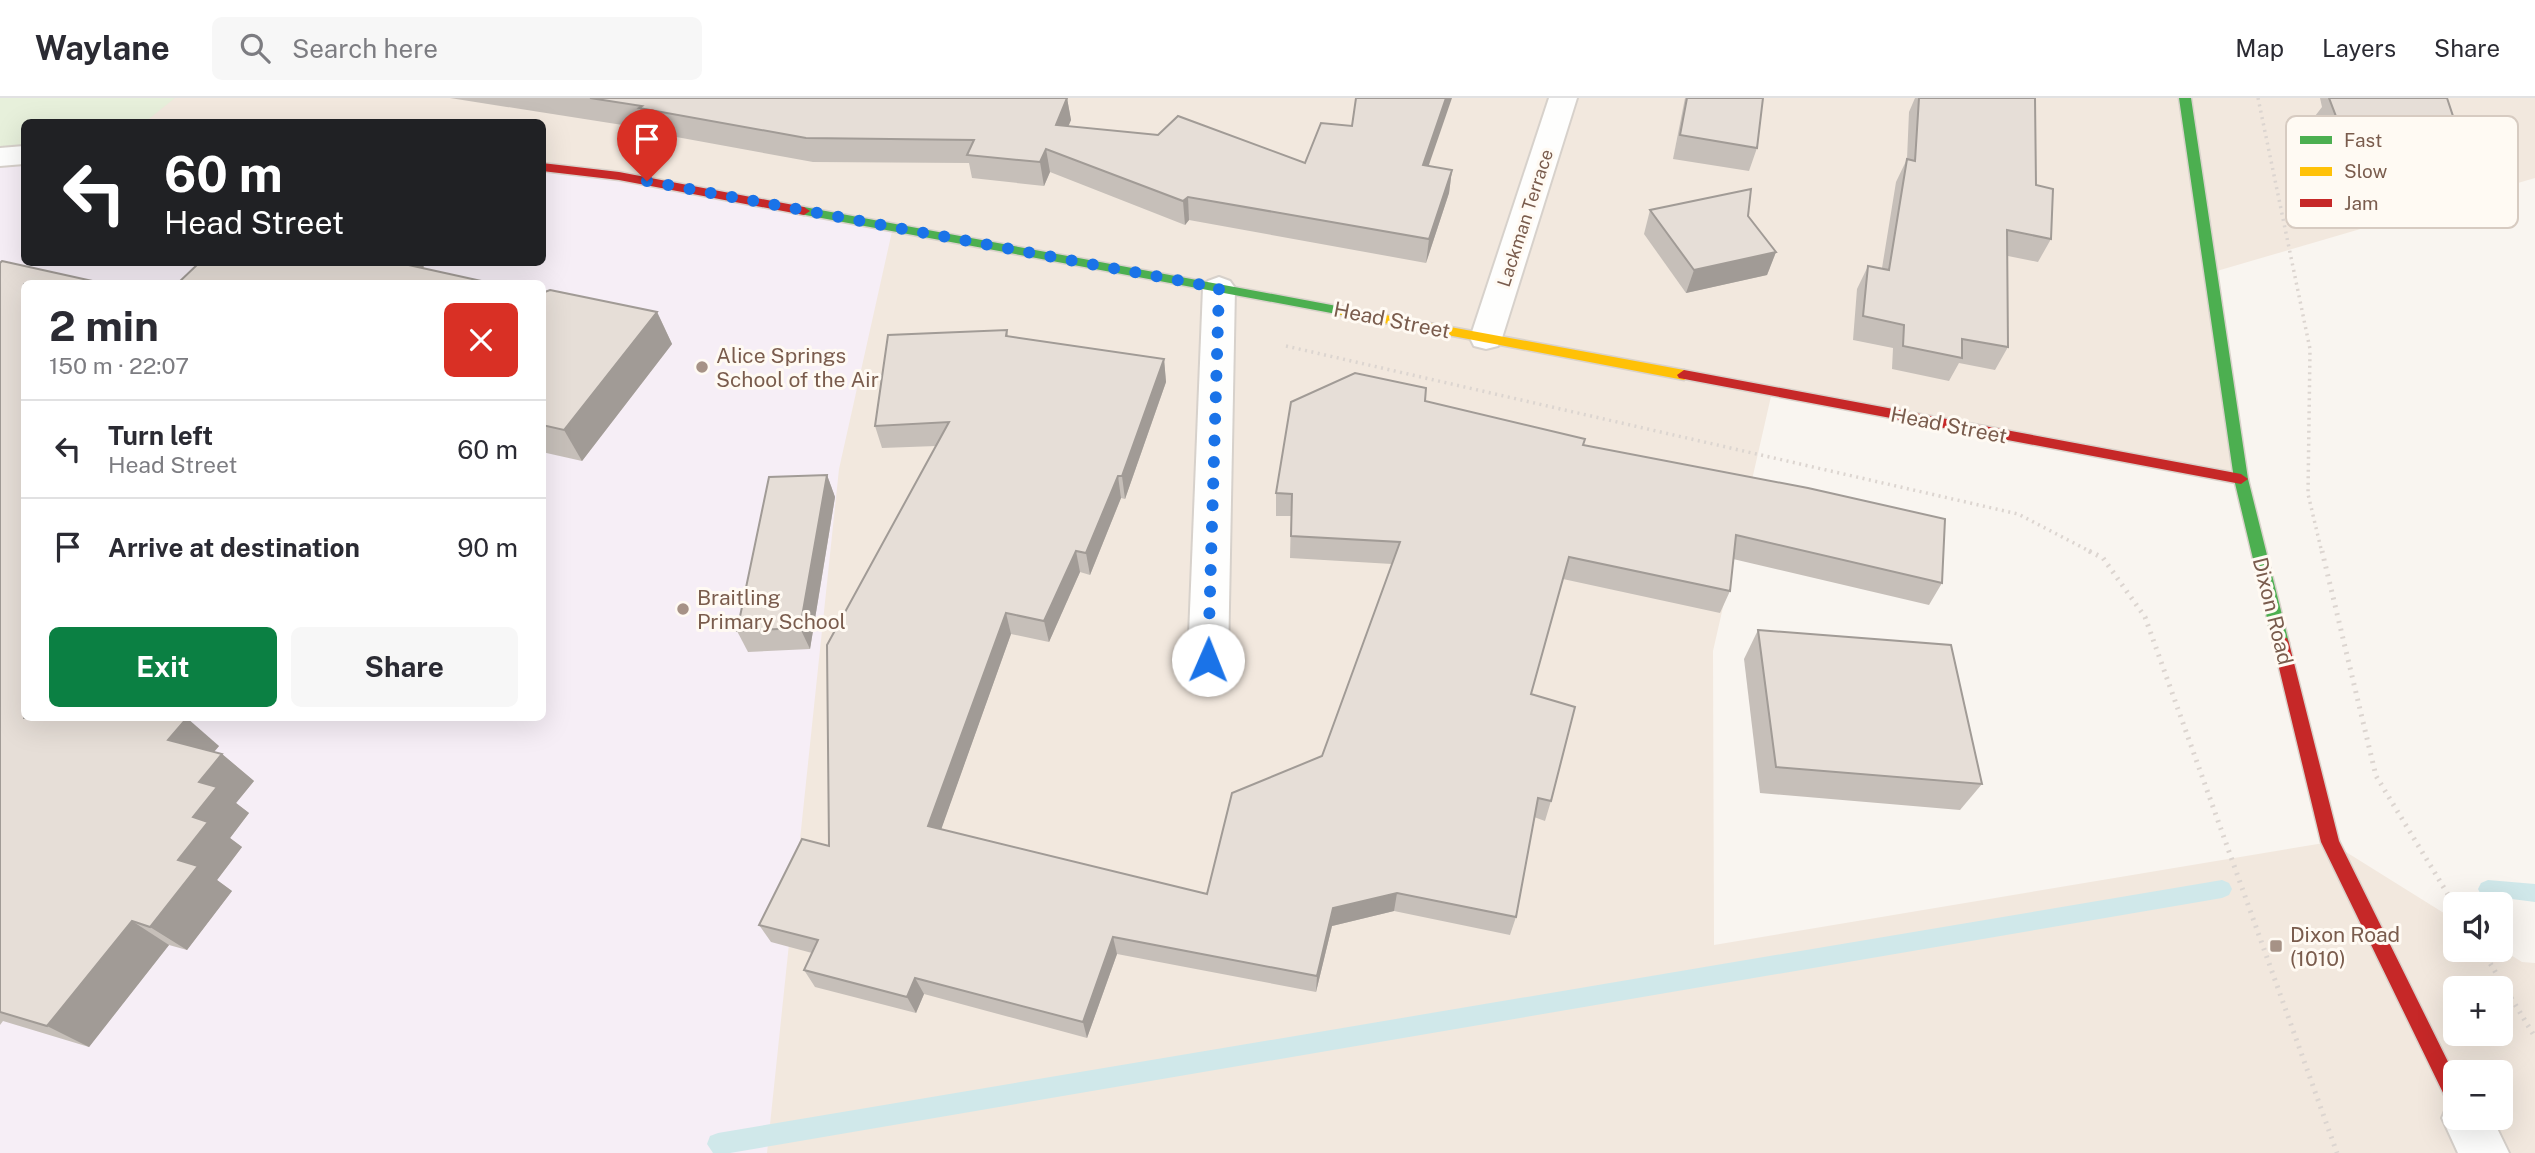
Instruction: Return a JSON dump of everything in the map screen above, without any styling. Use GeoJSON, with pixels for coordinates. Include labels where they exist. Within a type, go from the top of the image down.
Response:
{"type":"FeatureCollection","features":[{"type":"Feature","properties":{"kind":"street","name":"Lackman Terrace"},"geometry":{"type":"LineString","coordinates":[[1486,338],[1563,98]]}},
{"type":"Feature","properties":{"kind":"street","name":"Dixon Road"},"geometry":{"type":"LineString","coordinates":[[2185,98],[2241,479],[2330,842],[2443,1072]]}},
{"type":"Feature","properties":{"kind":"street"},"geometry":{"type":"LineString","coordinates":[[0,157],[21,155]]}},
{"type":"Feature","properties":{"kind":"street","name":"Head Street"},"geometry":{"type":"LineString","coordinates":[[546,167],[619,176],[2241,479]]}},
{"type":"Feature","properties":{"kind":"street"},"geometry":{"type":"LineString","coordinates":[[1208,660],[1219,288]]}},
{"type":"Feature","properties":{"kind":"street"},"geometry":{"type":"LineString","coordinates":[[2472,1130],[2484,1153]]}},
{"type":"Feature","properties":{"kind":"path"},"geometry":{"type":"LineString","coordinates":[[2258,98],[2310,349],[2308,494],[2376,776],[2446,892]]}},
{"type":"Feature","properties":{"kind":"path"},"geometry":{"type":"LineString","coordinates":[[1217,332],[2018,514],[2104,558],[2145,617],[2337,1153]]}},
{"type":"Feature","properties":{"kind":"path"},"geometry":{"type":"LineString","coordinates":[[2489,962],[2535,1037]]}},
{"type":"Feature","properties":{"kind":"shaded area"},"geometry":{"type":"Polygon","coordinates":[[[0,98],[2535,98],[2535,178],[2518,183],[2518,116],[2286,116],[2286,228],[2364,228],[2210,273],[2241,479],[1772,392],[1713,651],[1714,945],[2330,842],[2443,913],[2443,962],[2513,962],[2513,956],[2522,962],[2535,963],[2535,1153],[0,1153],[0,98]]]}},
{"type":"Feature","properties":{"kind":"shaded area","name":"Braitling Primary School"},"geometry":{"type":"Polygon","coordinates":[[[21,155],[21,266],[546,266],[546,168],[893,227],[839,469],[767,1153],[0,1153],[0,157],[21,155]]]}},
{"type":"Feature","properties":{"kind":"green space"},"geometry":{"type":"Polygon","coordinates":[[[0,98],[175,98],[149,119],[21,119],[21,155],[0,157],[0,98]]]}},
{"type":"Feature","properties":{"kind":"building"},"geometry":{"type":"Polygon","coordinates":[[[590,98],[1067,98],[1056,125],[1158,135],[1178,116],[1305,163],[1321,123],[1352,126],[1356,98],[1446,98],[1423,165],[1452,170],[1429,239],[1188,197],[1183,201],[1046,149],[1040,162],[967,155],[974,140],[806,138],[590,98]]]}},
{"type":"Feature","properties":{"kind":"building"},"geometry":{"type":"Polygon","coordinates":[[[1687,98],[1763,98],[1757,148],[1680,135],[1687,98]]]}},
{"type":"Feature","properties":{"kind":"building"},"geometry":{"type":"Polygon","coordinates":[[[1919,98],[2035,98],[2036,185],[2053,189],[2051,239],[2007,230],[2008,347],[1962,339],[1962,358],[1903,346],[1904,325],[1863,316],[1868,266],[1889,270],[1907,159],[1915,161],[1919,98]]]}},
{"type":"Feature","properties":{"kind":"building"},"geometry":{"type":"Polygon","coordinates":[[[2329,98],[2447,98],[2453,116],[2336,116],[2329,98]]]}},
{"type":"Feature","properties":{"kind":"building"},"geometry":{"type":"Polygon","coordinates":[[[1751,189],[1748,216],[1776,252],[1694,270],[1650,210],[1751,189]]]}},
{"type":"Feature","properties":{"kind":"building"},"geometry":{"type":"Polygon","coordinates":[[[2,261],[88,280],[21,280],[21,721],[184,721],[168,740],[222,754],[199,782],[217,787],[193,817],[208,822],[178,860],[198,866],[150,927],[132,921],[47,1026],[0,1012],[2,261]]]}},
{"type":"Feature","properties":{"kind":"building"},"geometry":{"type":"Polygon","coordinates":[[[196,266],[413,266],[477,280],[181,280],[196,266]]]}},
{"type":"Feature","properties":{"kind":"building"},"geometry":{"type":"Polygon","coordinates":[[[550,290],[657,312],[564,430],[546,426],[546,292],[550,290]]]}},
{"type":"Feature","properties":{"kind":"building"},"geometry":{"type":"Polygon","coordinates":[[[1007,330],[1006,336],[1164,359],[1122,476],[1118,476],[1086,553],[1076,551],[1044,621],[1006,613],[928,826],[1207,894],[1232,793],[1322,756],[1400,542],[1291,536],[1292,494],[1276,493],[1291,402],[1355,373],[1426,388],[1425,401],[1585,439],[1583,445],[1808,488],[1945,519],[1942,583],[1736,535],[1730,591],[1569,557],[1531,694],[1575,707],[1551,801],[1538,798],[1516,917],[1397,893],[1333,908],[1317,976],[1113,937],[1083,1022],[915,978],[907,997],[804,970],[818,940],[759,925],[802,839],[829,846],[827,645],[949,422],[875,426],[888,335],[1007,330]]]}},
{"type":"Feature","properties":{"kind":"building"},"geometry":{"type":"Polygon","coordinates":[[[827,475],[800,628],[737,631],[769,477],[827,475]]]}},
{"type":"Feature","properties":{"kind":"building"},"geometry":{"type":"Polygon","coordinates":[[[1758,630],[1951,645],[1982,784],[1776,767],[1758,630]]]}},
{"type":"Feature","properties":{"kind":"waterway"},"geometry":{"type":"LineString","coordinates":[[718,1144],[2222,889]]}},
{"type":"Feature","properties":{"kind":"waterway"},"geometry":{"type":"LineString","coordinates":[[2488,889],[2535,893]]}},
{"type":"Feature","properties":{"kind":"traffic: fast"},"geometry":{"type":"LineString","coordinates":[[2185,98],[2241,479],[2281,643]]}},
{"type":"Feature","properties":{"kind":"traffic: fast"},"geometry":{"type":"LineString","coordinates":[[804,211],[1342,311]]}},
{"type":"Feature","properties":{"kind":"traffic: slow"},"geometry":{"type":"LineString","coordinates":[[1342,311],[1684,375]]}},
{"type":"Feature","properties":{"kind":"traffic: jam"},"geometry":{"type":"LineString","coordinates":[[546,167],[619,176],[804,211]]}},
{"type":"Feature","properties":{"kind":"traffic: jam"},"geometry":{"type":"LineString","coordinates":[[1684,375],[2241,479]]}},
{"type":"Feature","properties":{"kind":"traffic: jam"},"geometry":{"type":"LineString","coordinates":[[2281,643],[2330,842],[2443,1072]]}},
{"type":"Feature","properties":{"kind":"place","name":"Alice Springs School of the Air"},"geometry":{"type":"Point","coordinates":[702,367]}},
{"type":"Feature","properties":{"kind":"place","name":"Braitling Primary School"},"geometry":{"type":"Point","coordinates":[683,609]}},
{"type":"Feature","properties":{"kind":"place","name":"Dixon Road (1010)"},"geometry":{"type":"Point","coordinates":[2276,946]}},
{"type":"Feature","properties":{"kind":"route"},"geometry":{"type":"LineString","coordinates":[[647,181],[1219,288],[1208,660]]}}]}
